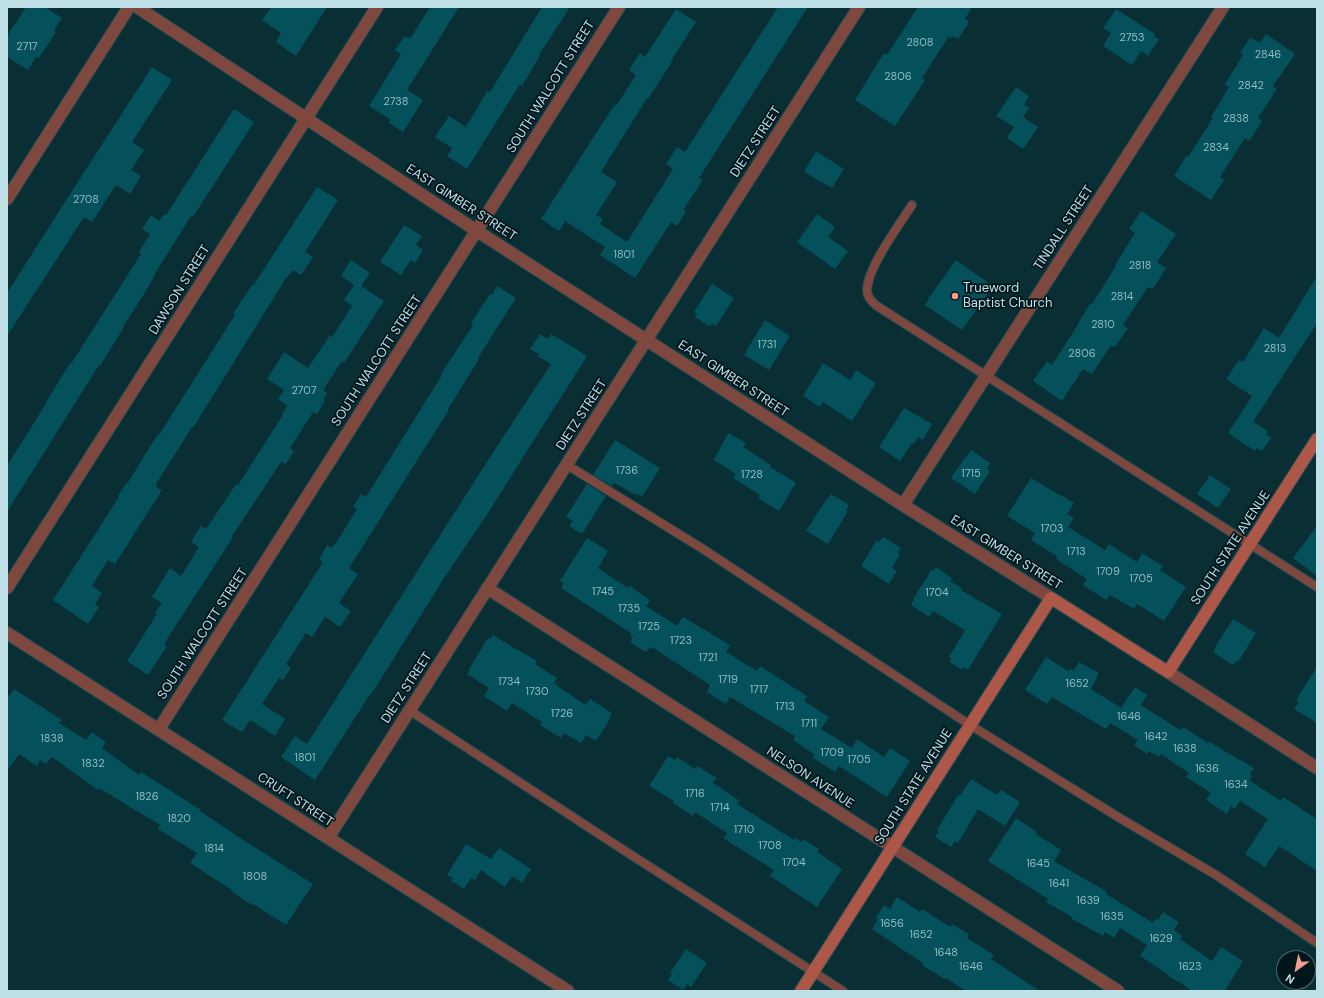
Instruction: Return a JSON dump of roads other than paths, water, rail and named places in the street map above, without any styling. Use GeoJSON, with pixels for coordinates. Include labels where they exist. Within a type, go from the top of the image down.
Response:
{"type":"FeatureCollection","features":[{"type":"Feature","properties":{"kind":"street"},"geometry":{"type":"LineString","coordinates":[[7,199],[129,7]]}},
{"type":"Feature","properties":{"kind":"street","name":"EAST GIMBER STREET"},"geometry":{"type":"LineString","coordinates":[[137,7],[477,231],[646,340],[1317,768]]}},
{"type":"Feature","properties":{"kind":"street","name":"DAWSON STREET"},"geometry":{"type":"LineString","coordinates":[[7,588],[376,7]]}},
{"type":"Feature","properties":{"kind":"street","name":"SOUTH WALCOTT STREET"},"geometry":{"type":"LineString","coordinates":[[159,729],[619,7]]}},
{"type":"Feature","properties":{"kind":"street","name":"DIETZ STREET"},"geometry":{"type":"LineString","coordinates":[[328,838],[859,7]]}},
{"type":"Feature","properties":{"kind":"street","name":"TINDALL STREET"},"geometry":{"type":"LineString","coordinates":[[903,505],[1223,7]]}},
{"type":"Feature","properties":{"kind":"street","name":"SOUTH STATE AVENUE"},"geometry":{"type":"LineString","coordinates":[[1168,672],[1317,439]]}},
{"type":"Feature","properties":{"kind":"street","name":"NELSON AVENUE"},"geometry":{"type":"LineString","coordinates":[[487,588],[1118,991]]}},
{"type":"Feature","properties":{"kind":"street","name":"SOUTH STATE AVENUE"},"geometry":{"type":"LineString","coordinates":[[801,991],[1051,598]]}},
{"type":"Feature","properties":{"kind":"street","name":"CRUFT STREET"},"geometry":{"type":"LineString","coordinates":[[7,633],[568,991]]}},
{"type":"Feature","properties":{"kind":"lane"},"geometry":{"type":"LineString","coordinates":[[912,205],[879,257],[873,271],[867,292],[870,299],[877,306],[985,377],[1317,587]]}},
{"type":"Feature","properties":{"kind":"lane"},"geometry":{"type":"LineString","coordinates":[[567,465],[703,550],[970,725],[1118,817],[1216,875],[1317,944]]}},
{"type":"Feature","properties":{"kind":"lane"},"geometry":{"type":"LineString","coordinates":[[409,710],[843,991]]}},
{"type":"Feature","properties":{"kind":"place","name":"Trueword Baptist Church"},"geometry":{"type":"Point","coordinates":[955,296]}}]}
